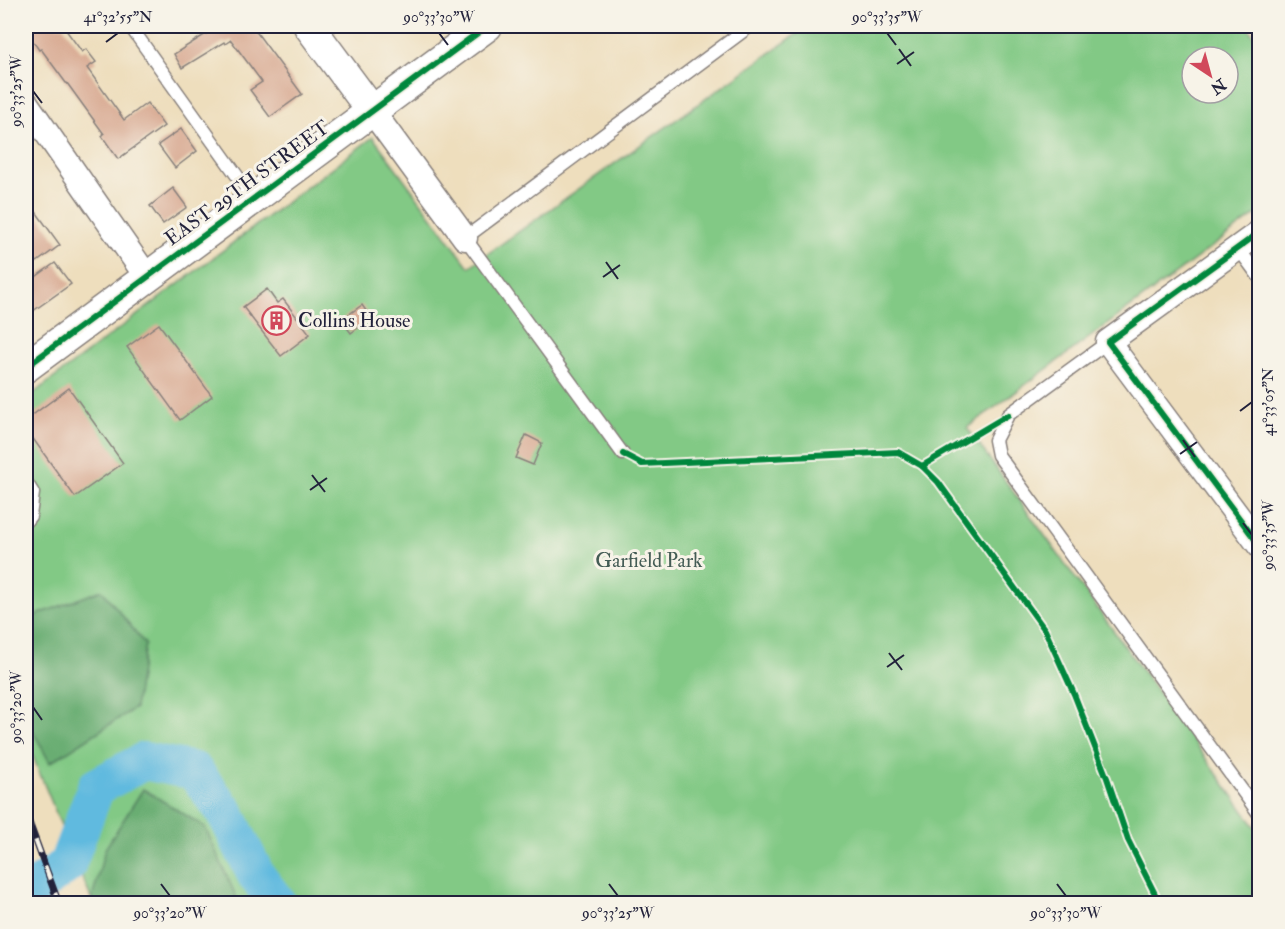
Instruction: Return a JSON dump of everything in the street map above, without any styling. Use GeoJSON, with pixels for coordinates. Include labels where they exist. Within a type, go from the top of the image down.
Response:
{"type":"FeatureCollection","features":[{"type":"Feature","properties":{"kind":"street"},"geometry":{"type":"LineString","coordinates":[[309,26],[465,238]]}},
{"type":"Feature","properties":{"kind":"street","name":"EAST 29TH STREET"},"geometry":{"type":"LineString","coordinates":[[28,361],[147,277],[487,26]]}},
{"type":"Feature","properties":{"kind":"street"},"geometry":{"type":"LineString","coordinates":[[26,103],[147,277]]}},
{"type":"Feature","properties":{"kind":"street"},"geometry":{"type":"LineString","coordinates":[[1260,232],[1108,342],[1260,546]]}},
{"type":"Feature","properties":{"kind":"lane"},"geometry":{"type":"LineString","coordinates":[[130,26],[254,198]]}},
{"type":"Feature","properties":{"kind":"lane"},"geometry":{"type":"LineString","coordinates":[[623,454],[465,238],[750,26]]}},
{"type":"Feature","properties":{"kind":"lane"},"geometry":{"type":"LineString","coordinates":[[1238,248],[1260,278]]}},
{"type":"Feature","properties":{"kind":"lane"},"geometry":{"type":"LineString","coordinates":[[1108,342],[1008,415],[994,440],[998,455],[1260,815]]}},
{"type":"Feature","properties":{"kind":"lane"},"geometry":{"type":"LineString","coordinates":[[26,482],[33,493],[30,516],[26,521]]}},
{"type":"Feature","properties":{"kind":"green space","name":"Garfield Park"},"geometry":{"type":"Polygon","coordinates":[[[808,26],[1247,26],[1259,43],[1259,212],[967,428],[1259,832],[1259,903],[93,903],[26,740],[26,399],[373,137],[469,267],[808,26]]]}},
{"type":"Feature","properties":{"kind":"green space"},"geometry":{"type":"Polygon","coordinates":[[[102,590],[145,644],[135,708],[50,763],[26,718],[26,619],[102,590]]]}},
{"type":"Feature","properties":{"kind":"green space"},"geometry":{"type":"Polygon","coordinates":[[[143,789],[205,827],[239,903],[91,903],[105,849],[143,789]]]}},
{"type":"Feature","properties":{"kind":"building"},"geometry":{"type":"Polygon","coordinates":[[[26,26],[63,26],[82,52],[86,49],[96,62],[87,68],[124,120],[147,103],[164,126],[118,159],[102,136],[104,134],[41,49],[39,50],[26,31],[26,26]]]}},
{"type":"Feature","properties":{"kind":"building"},"geometry":{"type":"Polygon","coordinates":[[[212,26],[252,26],[302,94],[270,117],[250,90],[262,82],[231,40],[182,68],[174,54],[214,29],[212,26]]]}},
{"type":"Feature","properties":{"kind":"building"},"geometry":{"type":"Polygon","coordinates":[[[181,129],[197,151],[175,168],[158,145],[181,129]]]}},
{"type":"Feature","properties":{"kind":"building"},"geometry":{"type":"Polygon","coordinates":[[[173,188],[187,207],[163,224],[150,206],[173,188]]]}},
{"type":"Feature","properties":{"kind":"building"},"geometry":{"type":"Polygon","coordinates":[[[26,198],[60,245],[37,262],[26,246],[26,198]]]}},
{"type":"Feature","properties":{"kind":"building"},"geometry":{"type":"Polygon","coordinates":[[[55,263],[71,284],[33,311],[26,301],[26,284],[55,263]]]}},
{"type":"Feature","properties":{"kind":"building","name":"Collins House"},"geometry":{"type":"Polygon","coordinates":[[[267,289],[277,303],[283,299],[310,334],[281,356],[243,307],[267,289]]]}},
{"type":"Feature","properties":{"kind":"building"},"geometry":{"type":"Polygon","coordinates":[[[362,305],[371,318],[351,333],[341,320],[362,305]]]}},
{"type":"Feature","properties":{"kind":"building"},"geometry":{"type":"Polygon","coordinates":[[[159,324],[212,396],[180,420],[127,347],[159,324]]]}},
{"type":"Feature","properties":{"kind":"building"},"geometry":{"type":"Polygon","coordinates":[[[69,388],[123,463],[75,497],[26,429],[26,420],[69,388]]]}},
{"type":"Feature","properties":{"kind":"building"},"geometry":{"type":"Polygon","coordinates":[[[526,435],[542,443],[533,465],[516,458],[526,435]]]}},
{"type":"Feature","properties":{"kind":"waterway"},"geometry":{"type":"LineString","coordinates":[[26,894],[67,865],[96,787],[144,761],[194,771],[225,812],[256,875],[278,904]]}},
{"type":"Feature","properties":{"kind":"railway"},"geometry":{"type":"LineString","coordinates":[[26,814],[59,904]]}},
{"type":"Feature","properties":{"kind":"cycle path"},"geometry":{"type":"LineString","coordinates":[[26,367],[487,26]]}},
{"type":"Feature","properties":{"kind":"cycle path"},"geometry":{"type":"LineString","coordinates":[[1260,232],[1108,342],[1260,546]]}},
{"type":"Feature","properties":{"kind":"cycle path"},"geometry":{"type":"LineString","coordinates":[[922,466],[1008,415]]}},
{"type":"Feature","properties":{"kind":"cycle path"},"geometry":{"type":"LineString","coordinates":[[623,454],[642,464],[898,452],[922,466],[938,482],[1045,630],[1074,694],[1107,778],[1128,840],[1160,904]]}},
{"type":"Feature","properties":{"kind":"place","name":"Collins House"},"geometry":{"type":"Point","coordinates":[277,320]}}]}
